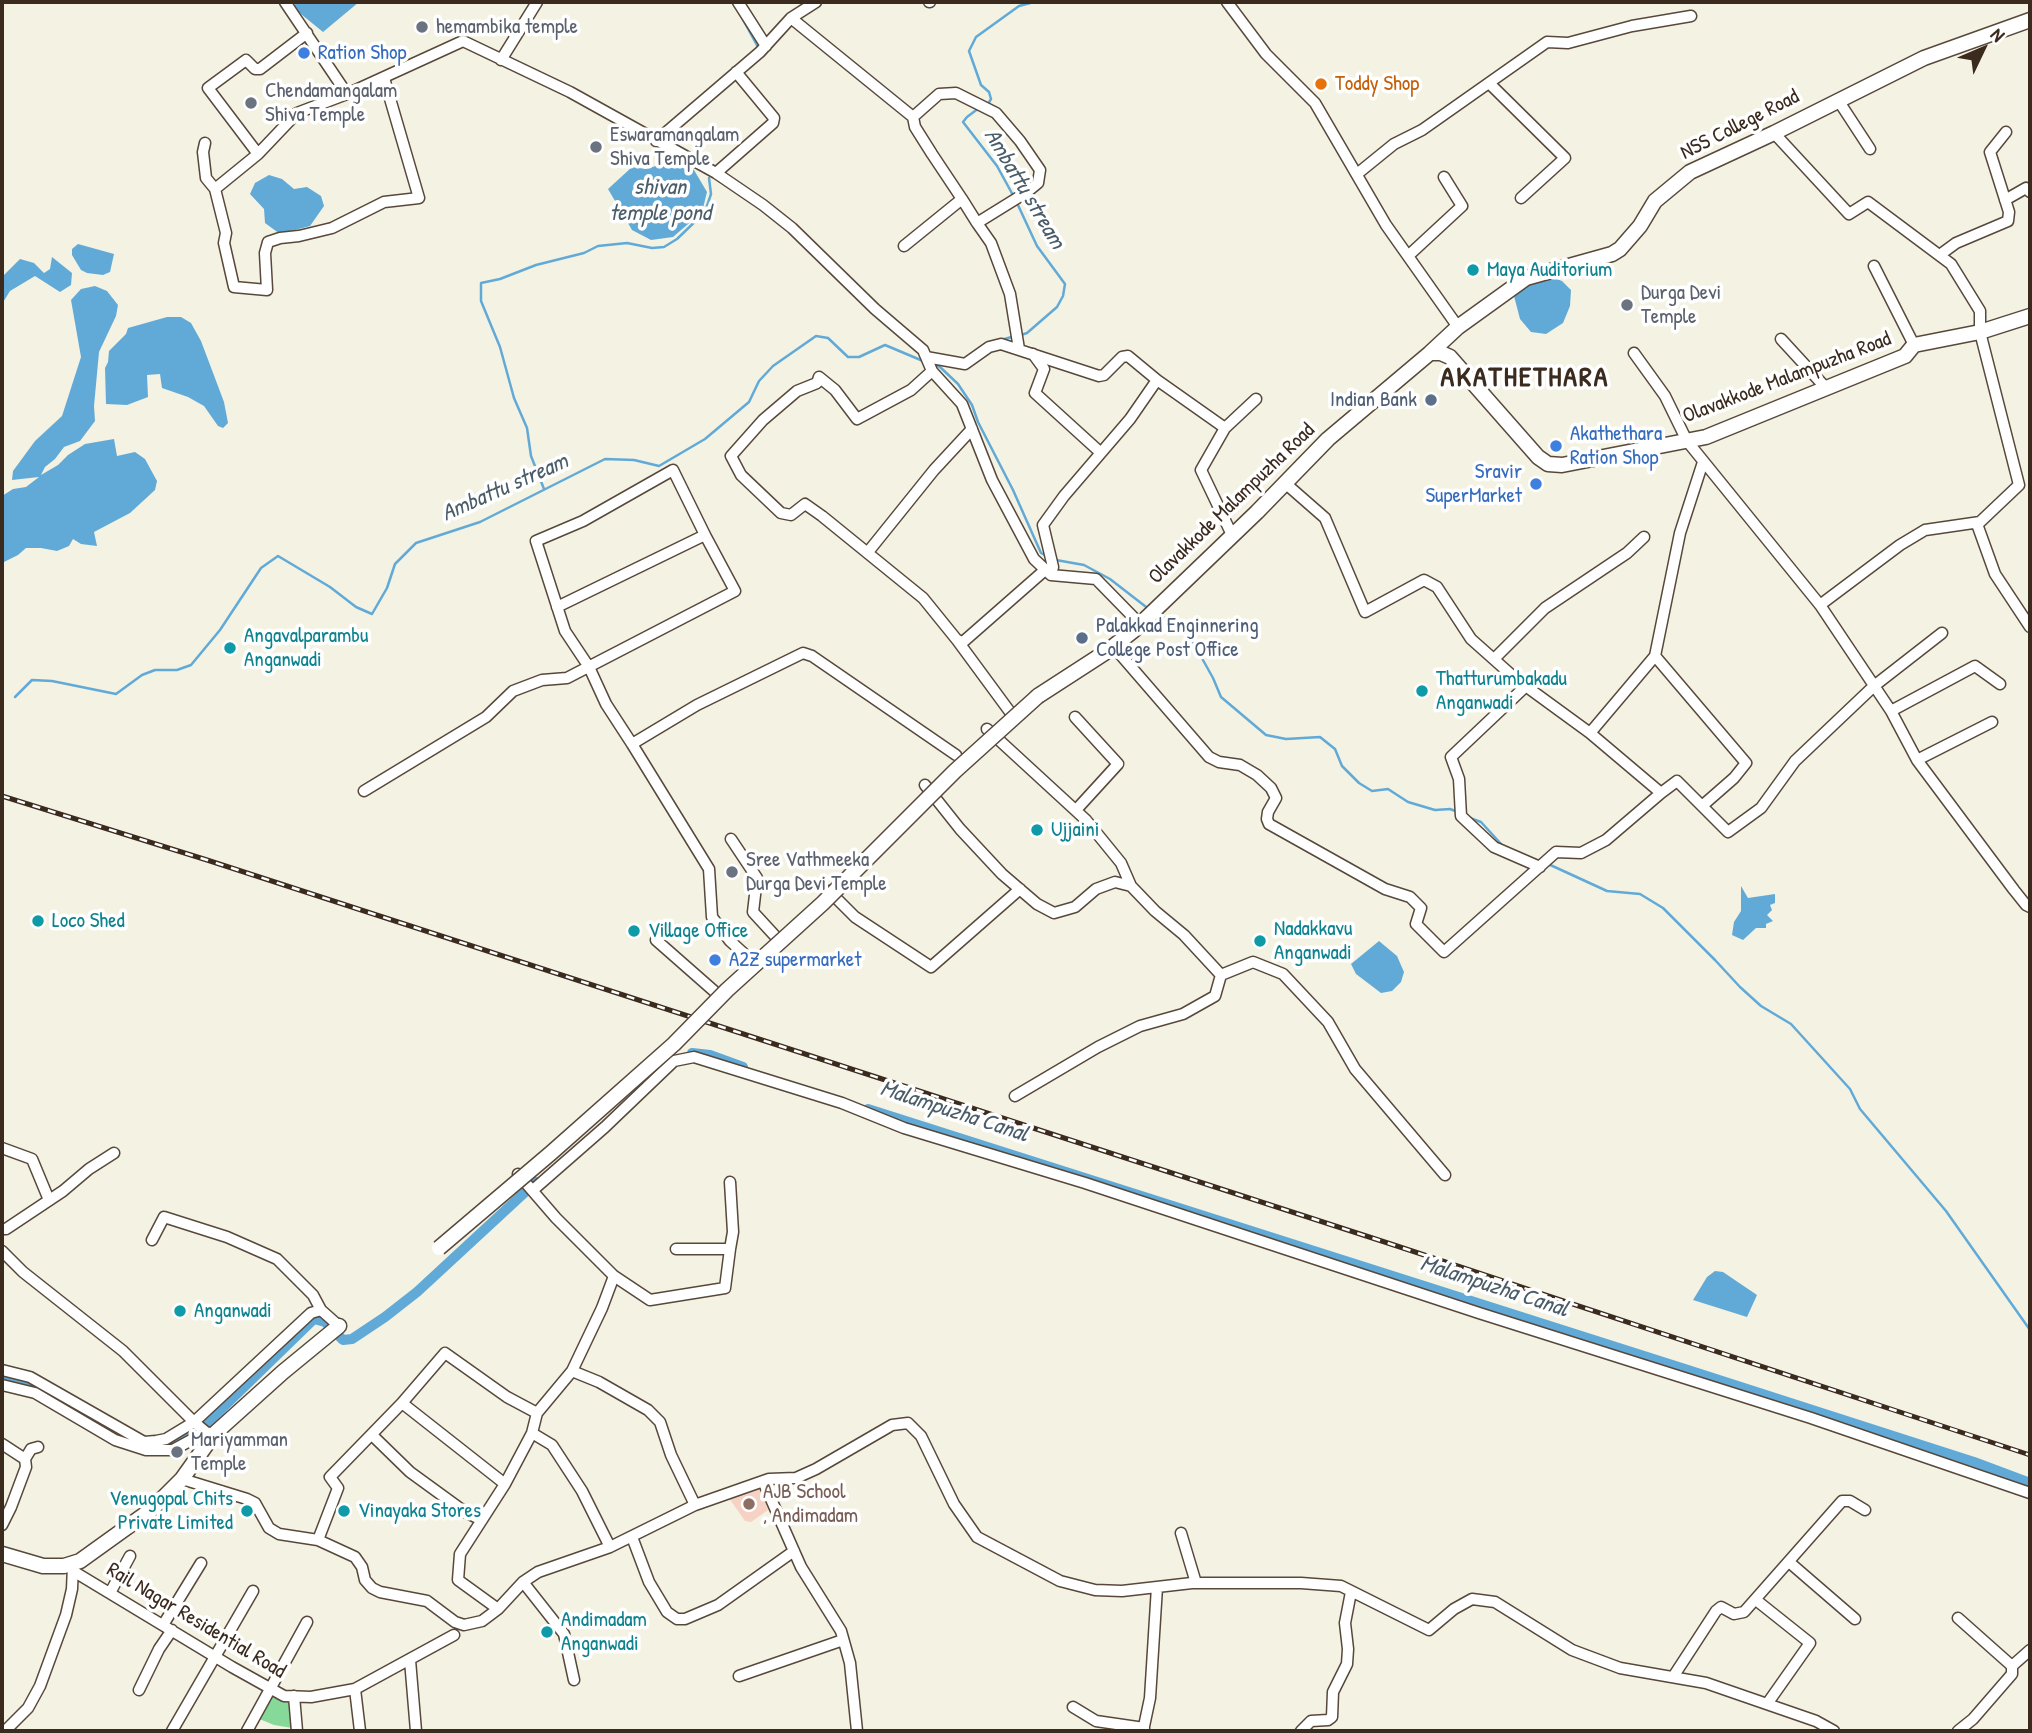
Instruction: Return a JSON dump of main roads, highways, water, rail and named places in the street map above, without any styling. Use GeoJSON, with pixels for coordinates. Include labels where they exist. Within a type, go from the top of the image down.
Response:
{"type":"FeatureCollection","features":[{"type":"Feature","properties":{"kind":"main road","name":"NSS College Road"},"geometry":{"type":"LineString","coordinates":[[1430,353],[1458,327],[1526,278],[1612,254],[1627,243],[1655,201],[1690,172],[1924,58],[2030,20]]}},
{"type":"Feature","properties":{"kind":"main road","name":"Olavakkode Malampuzha Road"},"geometry":{"type":"LineString","coordinates":[[439,1248],[674,1044],[727,990],[823,903],[955,771],[1038,696],[1113,646],[1149,616],[1328,439],[1430,353],[1441,353],[1450,358],[1529,448],[1548,464],[1562,465],[1706,437],[1905,356],[1914,345],[1980,332],[2030,316]]}},
{"type":"Feature","properties":{"kind":"main road"},"geometry":{"type":"LineString","coordinates":[[2,1554],[43,1566],[73,1567],[151,1510],[182,1479],[210,1433],[334,1330]]}},
{"type":"Feature","properties":{"kind":"water"},"geometry":{"type":"Polygon","coordinates":[[[294,2],[359,2],[323,32],[296,10],[294,2]]]}},
{"type":"Feature","properties":{"kind":"water","name":"shivan temple pond"},"geometry":{"type":"Polygon","coordinates":[[[668,157],[694,170],[707,192],[702,212],[673,237],[651,240],[632,230],[608,189],[632,167],[646,169],[659,165],[668,157]]]}},
{"type":"Feature","properties":{"kind":"water"},"geometry":{"type":"Polygon","coordinates":[[[269,175],[282,179],[294,189],[307,187],[321,196],[324,206],[310,226],[280,234],[265,223],[264,209],[250,194],[255,183],[269,175]]]}},
{"type":"Feature","properties":{"kind":"water"},"geometry":{"type":"Polygon","coordinates":[[[78,244],[114,254],[110,272],[103,275],[81,270],[72,255],[72,249],[78,244]]]}},
{"type":"Feature","properties":{"kind":"water"},"geometry":{"type":"Polygon","coordinates":[[[52,257],[72,273],[71,285],[60,292],[35,276],[10,291],[2,304],[2,277],[20,259],[34,263],[44,273],[50,269],[52,257]]]}},
{"type":"Feature","properties":{"kind":"water"},"geometry":{"type":"Polygon","coordinates":[[[1554,278],[1562,281],[1571,290],[1570,306],[1563,323],[1546,334],[1531,332],[1520,319],[1514,296],[1538,279],[1554,278]]]}},
{"type":"Feature","properties":{"kind":"water"},"geometry":{"type":"Polygon","coordinates":[[[95,286],[107,291],[118,305],[116,316],[99,352],[95,421],[80,441],[64,447],[41,475],[85,444],[114,439],[117,456],[135,452],[145,459],[157,481],[155,490],[130,513],[94,532],[97,546],[81,544],[73,539],[69,546],[57,551],[26,548],[2,563],[2,496],[13,489],[26,487],[39,477],[12,480],[13,471],[35,441],[62,416],[81,357],[71,300],[81,289],[95,286]]]}},
{"type":"Feature","properties":{"kind":"water"},"geometry":{"type":"Polygon","coordinates":[[[167,317],[181,317],[191,323],[201,341],[224,402],[228,423],[223,428],[218,426],[204,406],[162,388],[160,374],[147,375],[148,397],[127,405],[106,404],[105,368],[109,351],[126,334],[128,328],[167,317]]]}},
{"type":"Feature","properties":{"kind":"water"},"geometry":{"type":"Polygon","coordinates":[[[1741,886],[1748,898],[1775,894],[1775,903],[1770,905],[1772,910],[1767,915],[1773,921],[1766,924],[1766,928],[1756,928],[1743,940],[1732,935],[1734,922],[1741,911],[1741,886]]]}},
{"type":"Feature","properties":{"kind":"water"},"geometry":{"type":"Polygon","coordinates":[[[1379,941],[1397,956],[1404,972],[1401,982],[1392,991],[1381,993],[1356,974],[1351,964],[1379,941]]]}},
{"type":"Feature","properties":{"kind":"water"},"geometry":{"type":"Polygon","coordinates":[[[1715,1271],[1723,1272],[1757,1295],[1747,1317],[1693,1300],[1707,1277],[1715,1271]]]}},
{"type":"Feature","properties":{"kind":"waterway","name":"Ambattu stream"},"geometry":{"type":"LineString","coordinates":[[988,104],[991,99],[989,92],[981,85],[969,51],[976,37],[1019,6],[1034,2]]}},
{"type":"Feature","properties":{"kind":"waterway"},"geometry":{"type":"LineString","coordinates":[[741,16],[758,47]]}},
{"type":"Feature","properties":{"kind":"waterway","name":"Ambattu stream"},"geometry":{"type":"LineString","coordinates":[[979,108],[963,122],[997,166],[1014,197]]}},
{"type":"Feature","properties":{"kind":"waterway"},"geometry":{"type":"LineString","coordinates":[[678,128],[670,136],[679,147]]}},
{"type":"Feature","properties":{"kind":"waterway"},"geometry":{"type":"LineString","coordinates":[[544,489],[531,456],[527,428],[514,398],[500,347],[481,301],[481,283],[584,253],[598,246],[627,243],[652,248],[664,247],[677,239],[705,212],[711,194],[709,178]]}},
{"type":"Feature","properties":{"kind":"waterway","name":"Ambattu stream"},"geometry":{"type":"LineString","coordinates":[[1017,203],[1037,246],[1065,284],[1057,307],[1027,333],[1021,335]]}},
{"type":"Feature","properties":{"kind":"waterway","name":"Ambattu stream"},"geometry":{"type":"LineString","coordinates":[[15,697],[32,680],[52,681],[116,694],[142,675],[155,670],[177,670],[191,665],[220,630],[261,568],[278,556],[330,587],[356,607],[372,614],[387,588],[395,564],[416,543],[480,522],[605,459],[634,460],[659,466],[705,439],[749,402],[759,381],[773,366],[816,336],[828,338],[848,357],[859,357],[885,345],[923,361]]}},
{"type":"Feature","properties":{"kind":"waterway","name":"Ambattu stream"},"geometry":{"type":"LineString","coordinates":[[1001,340],[1015,336]]}},
{"type":"Feature","properties":{"kind":"waterway","name":"Ambattu stream"},"geometry":{"type":"LineString","coordinates":[[933,364],[958,384],[972,405],[1041,553],[1047,556]]}},
{"type":"Feature","properties":{"kind":"waterway"},"geometry":{"type":"LineString","coordinates":[[1056,560],[1084,565],[1110,579],[1150,610]]}},
{"type":"Feature","properties":{"kind":"waterway"},"geometry":{"type":"LineString","coordinates":[[1159,614],[1189,635],[1221,697],[1266,735],[1286,739],[1320,737],[1335,749],[1342,766],[1359,783],[1372,791],[1388,789],[1408,802],[1435,810],[1450,809],[1458,812]]}},
{"type":"Feature","properties":{"kind":"waterway"},"geometry":{"type":"LineString","coordinates":[[1470,818],[1481,822],[1502,845]]}},
{"type":"Feature","properties":{"kind":"waterway"},"geometry":{"type":"LineString","coordinates":[[1546,863],[1607,891],[1640,894],[1663,908],[1740,987],[1761,1006],[1791,1024],[1850,1089],[1860,1109],[1946,1211],[2030,1330]]}},
{"type":"Feature","properties":{"kind":"waterway","name":"Malampuzha Canal"},"geometry":{"type":"LineString","coordinates":[[692,1053],[710,1055],[743,1067]]}},
{"type":"Feature","properties":{"kind":"waterway","name":"Malampuzha Canal"},"geometry":{"type":"LineString","coordinates":[[868,1109],[1974,1462],[2030,1483]]}},
{"type":"Feature","properties":{"kind":"waterway","name":"Malampuzha Canal"},"geometry":{"type":"LineString","coordinates":[[156,1445],[185,1439],[203,1427],[314,1319],[325,1322],[343,1340],[352,1339],[385,1317],[417,1292],[536,1182]]}},
{"type":"Feature","properties":{"kind":"waterway","name":"Malampuzha Canal"},"geometry":{"type":"LineString","coordinates":[[2,1377],[47,1392],[131,1440]]}},
{"type":"Feature","properties":{"kind":"railway"},"geometry":{"type":"LineString","coordinates":[[2,796],[1397,1246],[2030,1455]]}},
{"type":"Feature","properties":{"kind":"place","name":"hemambika temple"},"geometry":{"type":"Point","coordinates":[422,27]}},
{"type":"Feature","properties":{"kind":"place","name":"Ration Shop"},"geometry":{"type":"Point","coordinates":[304,53]}},
{"type":"Feature","properties":{"kind":"place","name":"Toddy Shop"},"geometry":{"type":"Point","coordinates":[1321,84]}},
{"type":"Feature","properties":{"kind":"place","name":"Chendamangalam Shiva Temple"},"geometry":{"type":"Point","coordinates":[251,103]}},
{"type":"Feature","properties":{"kind":"place","name":"Eswaramangalam Shiva Temple"},"geometry":{"type":"Point","coordinates":[596,147]}},
{"type":"Feature","properties":{"kind":"place","name":"Maya Auditorium"},"geometry":{"type":"Point","coordinates":[1473,270]}},
{"type":"Feature","properties":{"kind":"place","name":"Durga Devi Temple"},"geometry":{"type":"Point","coordinates":[1627,305]}},
{"type":"Feature","properties":{"kind":"place","name":"Indian Bank"},"geometry":{"type":"Point","coordinates":[1431,400]}},
{"type":"Feature","properties":{"kind":"place","name":"Akathethara Ration Shop"},"geometry":{"type":"Point","coordinates":[1556,446]}},
{"type":"Feature","properties":{"kind":"place","name":"Sravir SuperMarket"},"geometry":{"type":"Point","coordinates":[1536,484]}},
{"type":"Feature","properties":{"kind":"place","name":"Palakkad Enginnering College Post Office"},"geometry":{"type":"Point","coordinates":[1082,638]}},
{"type":"Feature","properties":{"kind":"place","name":"Angavalparambu Anganwadi"},"geometry":{"type":"Point","coordinates":[230,648]}},
{"type":"Feature","properties":{"kind":"place","name":"Thatturumbakadu Anganwadi"},"geometry":{"type":"Point","coordinates":[1422,691]}},
{"type":"Feature","properties":{"kind":"place","name":"Ujjaini"},"geometry":{"type":"Point","coordinates":[1037,830]}},
{"type":"Feature","properties":{"kind":"place","name":"Sree Vathmeeka Durga Devi Temple"},"geometry":{"type":"Point","coordinates":[732,872]}},
{"type":"Feature","properties":{"kind":"place","name":"Loco Shed"},"geometry":{"type":"Point","coordinates":[38,921]}},
{"type":"Feature","properties":{"kind":"place","name":"Village Office"},"geometry":{"type":"Point","coordinates":[634,931]}},
{"type":"Feature","properties":{"kind":"place","name":"Nadakkavu Anganwadi"},"geometry":{"type":"Point","coordinates":[1260,941]}},
{"type":"Feature","properties":{"kind":"place","name":"A2Z supermarket"},"geometry":{"type":"Point","coordinates":[715,960]}},
{"type":"Feature","properties":{"kind":"place","name":"Anganwadi"},"geometry":{"type":"Point","coordinates":[180,1311]}},
{"type":"Feature","properties":{"kind":"place","name":"Mariyamman Temple"},"geometry":{"type":"Point","coordinates":[177,1452]}},
{"type":"Feature","properties":{"kind":"place","name":"AJB School , Andimadam"},"geometry":{"type":"Point","coordinates":[749,1504]}},
{"type":"Feature","properties":{"kind":"place","name":"Venugopal Chits Private Limited"},"geometry":{"type":"Point","coordinates":[247,1511]}},
{"type":"Feature","properties":{"kind":"place","name":"Vinayaka Stores"},"geometry":{"type":"Point","coordinates":[344,1511]}},
{"type":"Feature","properties":{"kind":"place","name":"Andimadam Anganwadi"},"geometry":{"type":"Point","coordinates":[547,1632]}},
{"type":"Feature","properties":{"kind":"district","name":"AKATHETHARA"},"geometry":{"type":"Point","coordinates":[1525,379]}}]}
